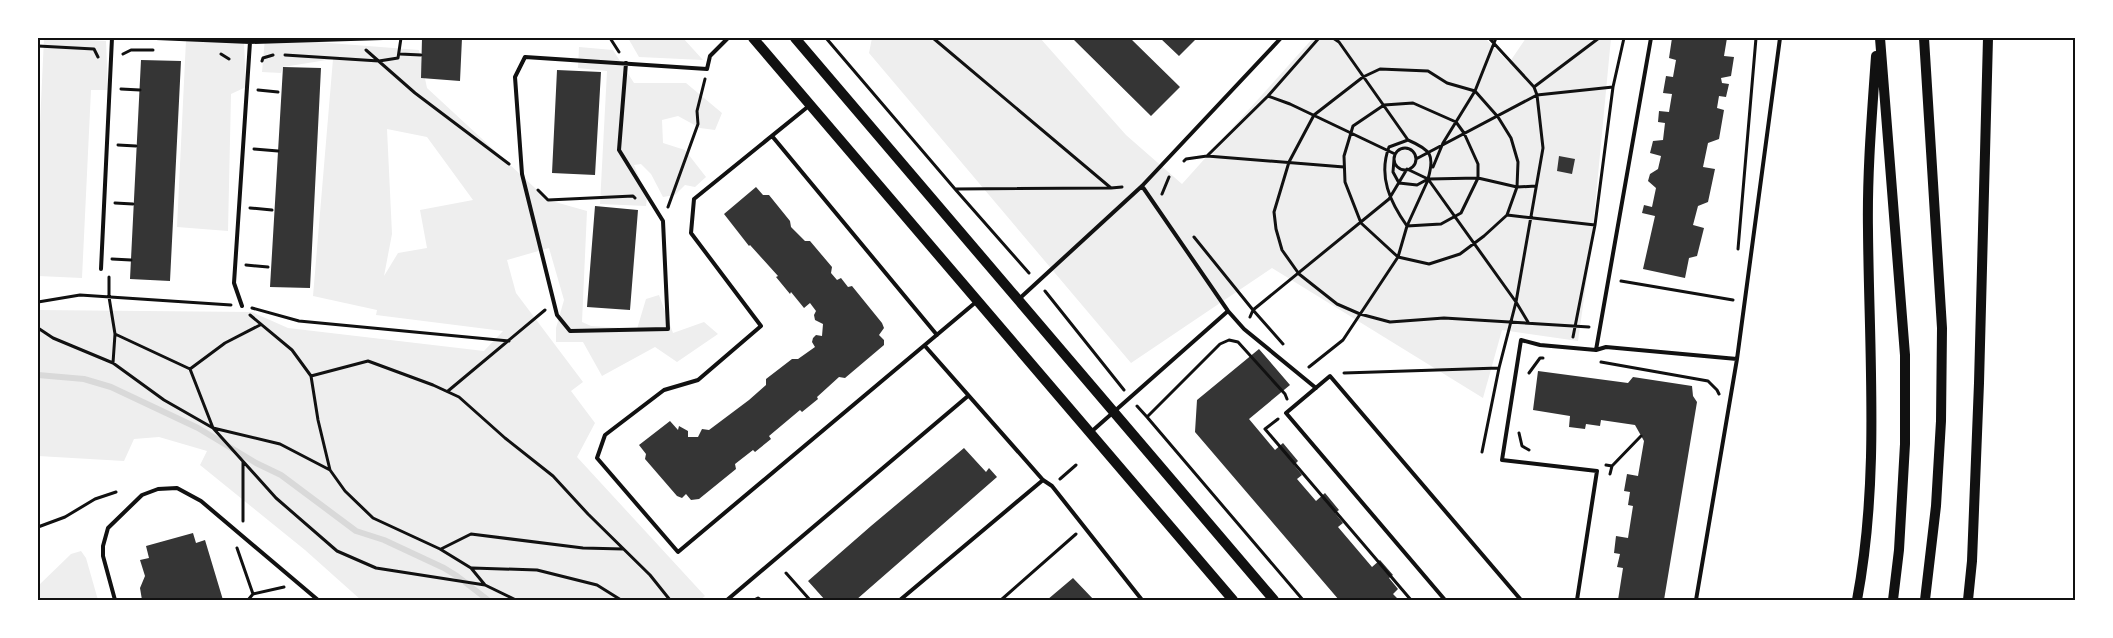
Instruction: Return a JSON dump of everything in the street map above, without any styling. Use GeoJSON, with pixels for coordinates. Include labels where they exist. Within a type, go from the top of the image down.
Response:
{"type":"FeatureCollection","features":[{"type":"Feature","properties":{"kind":"main road"},"geometry":{"type":"LineString","coordinates":[[753,38],[1233,600]]}},
{"type":"Feature","properties":{"kind":"main road"},"geometry":{"type":"LineString","coordinates":[[795,38],[1274,600]]}},
{"type":"Feature","properties":{"kind":"main road"},"geometry":{"type":"LineString","coordinates":[[1857,600],[1868,528],[1870,466],[1869,150],[1879,38]]}},
{"type":"Feature","properties":{"kind":"main road"},"geometry":{"type":"LineString","coordinates":[[1879,38],[1905,355],[1905,444],[1899,550],[1893,600]]}},
{"type":"Feature","properties":{"kind":"main road"},"geometry":{"type":"LineString","coordinates":[[1924,38],[1942,328],[1941,421],[1936,506],[1925,600]]}},
{"type":"Feature","properties":{"kind":"main road"},"geometry":{"type":"LineString","coordinates":[[1968,600],[1972,561],[1976,452],[1988,38]]}},
{"type":"Feature","properties":{"kind":"lane"},"geometry":{"type":"LineString","coordinates":[[101,269],[112,38]]}},
{"type":"Feature","properties":{"kind":"lane"},"geometry":{"type":"LineString","coordinates":[[156,38],[250,42],[383,38]]}},
{"type":"Feature","properties":{"kind":"lane"},"geometry":{"type":"LineString","coordinates":[[626,64],[619,150],[663,221],[668,329],[570,331],[556,315],[522,174],[515,77],[525,57],[707,69],[710,56],[728,38]]}},
{"type":"Feature","properties":{"kind":"lane"},"geometry":{"type":"LineString","coordinates":[[1018,300],[1142,186],[1281,38]]}},
{"type":"Feature","properties":{"kind":"lane"},"geometry":{"type":"LineString","coordinates":[[1596,350],[1651,38]]}},
{"type":"Feature","properties":{"kind":"lane"},"geometry":{"type":"LineString","coordinates":[[1696,600],[1737,359],[1780,38]]}},
{"type":"Feature","properties":{"kind":"lane"},"geometry":{"type":"LineString","coordinates":[[242,306],[234,282],[250,42]]}},
{"type":"Feature","properties":{"kind":"lane"},"geometry":{"type":"LineString","coordinates":[[811,105],[694,199],[691,233],[761,326],[698,380],[664,390],[605,435],[597,458],[678,552],[978,301]]}},
{"type":"Feature","properties":{"kind":"lane"},"geometry":{"type":"LineString","coordinates":[[772,136],[937,335]]}},
{"type":"Feature","properties":{"kind":"lane"},"geometry":{"type":"LineString","coordinates":[[1142,186],[1228,311],[1244,329],[1316,388]]}},
{"type":"Feature","properties":{"kind":"lane"},"geometry":{"type":"LineString","coordinates":[[1090,433],[1228,311]]}},
{"type":"Feature","properties":{"kind":"lane"},"geometry":{"type":"LineString","coordinates":[[1577,600],[1597,471],[1502,460],[1521,340],[1540,345],[1596,350],[1606,347],[1737,359]]}},
{"type":"Feature","properties":{"kind":"lane"},"geometry":{"type":"LineString","coordinates":[[925,346],[1043,480],[1052,486],[1142,600]]}},
{"type":"Feature","properties":{"kind":"lane"},"geometry":{"type":"LineString","coordinates":[[1445,600],[1286,413],[1330,376],[1521,600]]}},
{"type":"Feature","properties":{"kind":"lane"},"geometry":{"type":"LineString","coordinates":[[727,600],[968,396]]}},
{"type":"Feature","properties":{"kind":"lane"},"geometry":{"type":"LineString","coordinates":[[900,600],[1043,480]]}},
{"type":"Feature","properties":{"kind":"lane"},"geometry":{"type":"LineString","coordinates":[[115,600],[102,546],[108,528],[142,495],[158,489],[177,488],[201,501],[318,600]]}},
{"type":"Feature","properties":{"kind":"path"},"geometry":{"type":"LineString","coordinates":[[259,68],[263,58],[271,55],[379,61],[398,58],[401,38]]}},
{"type":"Feature","properties":{"kind":"path"},"geometry":{"type":"LineString","coordinates":[[826,38],[1038,283],[1130,398],[1303,600]]}},
{"type":"Feature","properties":{"kind":"path"},"geometry":{"type":"LineString","coordinates":[[933,38],[1111,188]]}},
{"type":"Feature","properties":{"kind":"path"},"geometry":{"type":"LineString","coordinates":[[1207,156],[1268,96],[1319,38]]}},
{"type":"Feature","properties":{"kind":"path"},"geometry":{"type":"LineString","coordinates":[[1333,38],[1339,42],[1408,140],[1421,146],[1428,152],[1433,164],[1428,179],[1418,185],[1399,183]]}},
{"type":"Feature","properties":{"kind":"path"},"geometry":{"type":"LineString","coordinates":[[1482,452],[1499,368],[1516,302],[1543,148],[1537,95],[1534,87],[1489,38]]}},
{"type":"Feature","properties":{"kind":"path"},"geometry":{"type":"LineString","coordinates":[[1311,374],[1307,369],[1343,340],[1398,257],[1407,226],[1443,143],[1475,91],[1496,38]]}},
{"type":"Feature","properties":{"kind":"path"},"geometry":{"type":"LineString","coordinates":[[1534,87],[1599,38]]}},
{"type":"Feature","properties":{"kind":"path"},"geometry":{"type":"LineString","coordinates":[[1573,338],[1595,225],[1613,87],[1624,38]]}},
{"type":"Feature","properties":{"kind":"path"},"geometry":{"type":"LineString","coordinates":[[1738,252],[1756,38]]}},
{"type":"Feature","properties":{"kind":"path"},"geometry":{"type":"LineString","coordinates":[[38,46],[94,49],[98,57]]}},
{"type":"Feature","properties":{"kind":"path"},"geometry":{"type":"LineString","coordinates":[[120,57],[123,53],[132,50],[161,50]]}},
{"type":"Feature","properties":{"kind":"path"},"geometry":{"type":"LineString","coordinates":[[216,53],[229,59]]}},
{"type":"Feature","properties":{"kind":"path"},"geometry":{"type":"LineString","coordinates":[[400,54],[420,55]]}},
{"type":"Feature","properties":{"kind":"path"},"geometry":{"type":"LineString","coordinates":[[663,221],[698,124],[697,112],[707,69]]}},
{"type":"Feature","properties":{"kind":"path"},"geometry":{"type":"LineString","coordinates":[[1407,226],[1441,224],[1461,213],[1478,178],[1478,164],[1464,133],[1456,122],[1414,103],[1384,105],[1353,126],[1344,156],[1345,182],[1361,223],[1398,257],[1429,264],[1460,254],[1474,243],[1507,215],[1517,187],[1518,162],[1511,138],[1498,117],[1475,91],[1447,83],[1428,71],[1380,69],[1363,77],[1314,116],[1289,162],[1274,212],[1276,229],[1282,250],[1299,274],[1337,304],[1360,314],[1390,322],[1444,318],[1600,328]]}},
{"type":"Feature","properties":{"kind":"path"},"geometry":{"type":"LineString","coordinates":[[118,98],[119,81]]}},
{"type":"Feature","properties":{"kind":"path"},"geometry":{"type":"LineString","coordinates":[[257,98],[258,83]]}},
{"type":"Feature","properties":{"kind":"path"},"geometry":{"type":"LineString","coordinates":[[1416,159],[1443,143],[1498,117],[1537,95],[1613,87]]}},
{"type":"Feature","properties":{"kind":"path"},"geometry":{"type":"LineString","coordinates":[[118,89],[140,90]]}},
{"type":"Feature","properties":{"kind":"path"},"geometry":{"type":"LineString","coordinates":[[257,90],[278,92]]}},
{"type":"Feature","properties":{"kind":"path"},"geometry":{"type":"LineString","coordinates":[[1268,96],[1290,104],[1395,154]]}},
{"type":"Feature","properties":{"kind":"path"},"geometry":{"type":"LineString","coordinates":[[115,140],[114,145],[136,146]]}},
{"type":"Feature","properties":{"kind":"path"},"geometry":{"type":"LineString","coordinates":[[1407,226],[1390,199],[1384,172],[1384,159],[1389,147],[1408,140]]}},
{"type":"Feature","properties":{"kind":"path"},"geometry":{"type":"LineString","coordinates":[[254,141],[254,149],[278,151]]}},
{"type":"Feature","properties":{"kind":"path"},"geometry":{"type":"LineString","coordinates":[[1289,350],[1253,310],[1390,199],[1408,169],[1414,165],[1416,159],[1414,153],[1407,148],[1400,149],[1395,154],[1392,172],[1399,183]]}},
{"type":"Feature","properties":{"kind":"path"},"geometry":{"type":"LineString","coordinates":[[1180,165],[1186,159],[1207,156],[1344,167]]}},
{"type":"Feature","properties":{"kind":"path"},"geometry":{"type":"LineString","coordinates":[[1394,159],[1398,168],[1408,169],[1428,179],[1478,178],[1517,187],[1536,186]]}},
{"type":"Feature","properties":{"kind":"path"},"geometry":{"type":"LineString","coordinates":[[955,189],[1111,188],[1142,186],[1162,197],[1168,177],[1174,171]]}},
{"type":"Feature","properties":{"kind":"path"},"geometry":{"type":"LineString","coordinates":[[1428,179],[1516,302],[1528,323]]}},
{"type":"Feature","properties":{"kind":"path"},"geometry":{"type":"LineString","coordinates":[[249,218],[250,198]]}},
{"type":"Feature","properties":{"kind":"path"},"geometry":{"type":"LineString","coordinates":[[111,211],[112,203],[134,204]]}},
{"type":"Feature","properties":{"kind":"path"},"geometry":{"type":"LineString","coordinates":[[250,208],[272,210]]}},
{"type":"Feature","properties":{"kind":"path"},"geometry":{"type":"LineString","coordinates":[[1507,215],[1595,225]]}},
{"type":"Feature","properties":{"kind":"path"},"geometry":{"type":"LineString","coordinates":[[109,264],[110,251]]}},
{"type":"Feature","properties":{"kind":"path"},"geometry":{"type":"LineString","coordinates":[[245,272],[246,256]]}},
{"type":"Feature","properties":{"kind":"path"},"geometry":{"type":"LineString","coordinates":[[109,259],[130,260]]}},
{"type":"Feature","properties":{"kind":"path"},"geometry":{"type":"LineString","coordinates":[[246,265],[268,267]]}},
{"type":"Feature","properties":{"kind":"path"},"geometry":{"type":"LineString","coordinates":[[1621,281],[1733,300]]}},
{"type":"Feature","properties":{"kind":"path"},"geometry":{"type":"LineString","coordinates":[[1732,310],[1734,291]]}},
{"type":"Feature","properties":{"kind":"path"},"geometry":{"type":"LineString","coordinates":[[38,302],[80,295],[242,306],[299,321],[509,341]]}},
{"type":"Feature","properties":{"kind":"path"},"geometry":{"type":"LineString","coordinates":[[109,297],[115,334],[113,363]]}},
{"type":"Feature","properties":{"kind":"path"},"geometry":{"type":"LineString","coordinates":[[448,391],[553,302]]}},
{"type":"Feature","properties":{"kind":"path"},"geometry":{"type":"LineString","coordinates":[[242,306],[260,325],[292,350],[311,376],[318,420],[330,470],[345,491],[373,518],[440,549],[471,568],[485,585]]}},
{"type":"Feature","properties":{"kind":"path"},"geometry":{"type":"LineString","coordinates":[[190,369],[225,343],[260,325]]}},
{"type":"Feature","properties":{"kind":"path"},"geometry":{"type":"LineString","coordinates":[[38,328],[53,338],[113,363],[164,400],[213,428],[280,444],[330,470]]}},
{"type":"Feature","properties":{"kind":"path"},"geometry":{"type":"LineString","coordinates":[[115,334],[190,369],[213,428],[276,498],[337,551],[376,568],[485,585],[516,600]]}},
{"type":"Feature","properties":{"kind":"path"},"geometry":{"type":"LineString","coordinates":[[1147,417],[1220,344],[1229,340],[1238,342],[1285,394],[1288,404]]}},
{"type":"Feature","properties":{"kind":"path"},"geometry":{"type":"LineString","coordinates":[[1528,381],[1529,372],[1540,358],[1549,357]]}},
{"type":"Feature","properties":{"kind":"path"},"geometry":{"type":"LineString","coordinates":[[311,376],[368,361],[392,368],[459,397],[553,476],[588,514],[650,575],[670,600]]}},
{"type":"Feature","properties":{"kind":"path"},"geometry":{"type":"LineString","coordinates":[[1595,361],[1708,381],[1717,390],[1721,402]]}},
{"type":"Feature","properties":{"kind":"path"},"geometry":{"type":"LineString","coordinates":[[1338,373],[1499,368]]}},
{"type":"Feature","properties":{"kind":"path"},"geometry":{"type":"LineString","coordinates":[[1283,414],[1265,429],[1411,600]]}},
{"type":"Feature","properties":{"kind":"path"},"geometry":{"type":"LineString","coordinates":[[1520,426],[1519,434],[1522,446],[1532,452]]}},
{"type":"Feature","properties":{"kind":"path"},"geometry":{"type":"LineString","coordinates":[[1610,476],[1612,466],[1641,436]]}},
{"type":"Feature","properties":{"kind":"path"},"geometry":{"type":"LineString","coordinates":[[242,462],[244,525],[252,545]]}},
{"type":"Feature","properties":{"kind":"path"},"geometry":{"type":"LineString","coordinates":[[1052,486],[1076,464]]}},
{"type":"Feature","properties":{"kind":"path"},"geometry":{"type":"LineString","coordinates":[[1603,465],[1612,466]]}},
{"type":"Feature","properties":{"kind":"path"},"geometry":{"type":"LineString","coordinates":[[38,527],[65,517],[94,499],[116,492]]}},
{"type":"Feature","properties":{"kind":"path"},"geometry":{"type":"LineString","coordinates":[[1001,600],[1084,527]]}},
{"type":"Feature","properties":{"kind":"path"},"geometry":{"type":"LineString","coordinates":[[440,549],[471,534],[583,548],[624,549]]}},
{"type":"Feature","properties":{"kind":"path"},"geometry":{"type":"LineString","coordinates":[[236,546],[253,594]]}},
{"type":"Feature","properties":{"kind":"path"},"geometry":{"type":"LineString","coordinates":[[471,568],[537,570],[596,585],[622,600]]}},
{"type":"Feature","properties":{"kind":"path"},"geometry":{"type":"LineString","coordinates":[[786,573],[810,600]]}},
{"type":"Feature","properties":{"kind":"path"},"geometry":{"type":"LineString","coordinates":[[248,600],[253,594],[284,586],[289,591]]}},
{"type":"Feature","properties":{"kind":"path"},"geometry":{"type":"LineString","coordinates":[[754,600],[758,598],[761,600]]}},
{"type":"Feature","properties":{"kind":"shaded area"},"geometry":{"type":"Polygon","coordinates":[[[44,38],[106,41],[108,90],[91,90],[82,278],[38,276],[38,168],[44,38]]]}},
{"type":"Feature","properties":{"kind":"shaded area"},"geometry":{"type":"Polygon","coordinates":[[[265,38],[419,50],[427,88],[548,200],[587,211],[582,322],[591,326],[637,329],[646,299],[659,295],[673,333],[704,322],[718,334],[677,362],[655,347],[602,376],[583,342],[556,342],[556,328],[564,300],[549,248],[507,260],[516,293],[583,382],[571,391],[595,423],[577,457],[705,596],[700,600],[361,600],[305,550],[200,465],[207,451],[159,437],[134,439],[124,461],[38,456],[38,310],[252,312],[288,328],[484,351],[503,331],[376,315],[377,310],[313,296],[333,59],[283,67],[281,73],[262,72],[265,38]],[[387,129],[392,234],[384,276],[398,253],[427,248],[420,210],[473,200],[427,137],[387,129]]]}},
{"type":"Feature","properties":{"kind":"shaded area"},"geometry":{"type":"Polygon","coordinates":[[[628,38],[683,38],[703,60],[639,57],[628,38]]]}},
{"type":"Feature","properties":{"kind":"shaded area"},"geometry":{"type":"Polygon","coordinates":[[[872,38],[1040,38],[1126,135],[1182,184],[1313,38],[1485,38],[1509,63],[1526,38],[1611,38],[1591,249],[1578,341],[1502,330],[1483,398],[1272,268],[1131,363],[869,53],[872,38]]]}},
{"type":"Feature","properties":{"kind":"shaded area"},"geometry":{"type":"Polygon","coordinates":[[[186,40],[244,43],[246,87],[231,94],[228,231],[177,227],[186,40]]]}},
{"type":"Feature","properties":{"kind":"shaded area"},"geometry":{"type":"Polygon","coordinates":[[[579,47],[613,50],[634,83],[686,83],[722,113],[715,130],[700,128],[678,116],[662,120],[663,143],[685,150],[706,177],[695,187],[685,185],[675,195],[663,197],[651,174],[641,164],[634,165],[647,197],[646,206],[600,204],[607,71],[578,68],[579,47]]]}},
{"type":"Feature","properties":{"kind":"shaded area"},"geometry":{"type":"Polygon","coordinates":[[[81,551],[86,558],[98,600],[38,600],[38,586],[71,554],[81,551]]]}},
{"type":"Feature","properties":{"kind":"building"},"geometry":{"type":"Polygon","coordinates":[[[422,38],[462,38],[460,81],[421,78],[422,38]]]}},
{"type":"Feature","properties":{"kind":"building"},"geometry":{"type":"Polygon","coordinates":[[[1072,38],[1130,38],[1180,87],[1151,116],[1072,38]]]}},
{"type":"Feature","properties":{"kind":"building"},"geometry":{"type":"Polygon","coordinates":[[[1160,38],[1197,38],[1179,56],[1160,38]]]}},
{"type":"Feature","properties":{"kind":"building"},"geometry":{"type":"Polygon","coordinates":[[[1672,38],[1727,38],[1724,56],[1734,57],[1731,76],[1721,78],[1722,83],[1729,84],[1726,97],[1719,96],[1717,108],[1724,110],[1719,139],[1708,143],[1703,167],[1715,169],[1708,202],[1698,206],[1693,225],[1704,228],[1697,256],[1689,258],[1685,278],[1643,269],[1655,216],[1642,213],[1644,205],[1652,207],[1656,188],[1648,181],[1650,174],[1658,169],[1661,156],[1650,153],[1653,141],[1663,140],[1665,123],[1658,122],[1659,111],[1669,112],[1672,94],[1663,93],[1666,76],[1673,77],[1676,60],[1669,58],[1672,38]]]}},
{"type":"Feature","properties":{"kind":"building"},"geometry":{"type":"Polygon","coordinates":[[[141,60],[181,61],[170,281],[130,279],[141,60]]]}},
{"type":"Feature","properties":{"kind":"building"},"geometry":{"type":"Polygon","coordinates":[[[283,67],[321,68],[310,288],[270,287],[283,67]]]}},
{"type":"Feature","properties":{"kind":"building"},"geometry":{"type":"Polygon","coordinates":[[[557,70],[601,72],[595,175],[552,173],[557,70]]]}},
{"type":"Feature","properties":{"kind":"building"},"geometry":{"type":"Polygon","coordinates":[[[1559,156],[1575,159],[1572,174],[1557,171],[1559,156]]]}},
{"type":"Feature","properties":{"kind":"building"},"geometry":{"type":"Polygon","coordinates":[[[756,187],[763,195],[769,195],[790,221],[791,227],[805,241],[810,241],[832,267],[831,273],[837,280],[841,278],[848,287],[852,286],[882,323],[884,328],[879,335],[884,340],[884,345],[845,378],[839,377],[817,397],[818,399],[802,412],[800,410],[769,436],[771,439],[755,452],[753,450],[735,464],[736,469],[699,499],[691,500],[686,494],[682,498],[677,496],[645,459],[646,454],[639,445],[670,421],[678,430],[679,426],[688,431],[688,437],[698,437],[702,429],[709,430],[749,400],[766,385],[766,379],[792,359],[798,359],[815,347],[812,342],[816,335],[822,336],[823,324],[815,320],[814,315],[816,311],[810,303],[804,308],[791,292],[790,294],[776,277],[778,276],[749,246],[724,214],[756,187]]]}},
{"type":"Feature","properties":{"kind":"building"},"geometry":{"type":"Polygon","coordinates":[[[595,206],[638,210],[630,310],[587,307],[595,206]]]}},
{"type":"Feature","properties":{"kind":"building"},"geometry":{"type":"Polygon","coordinates":[[[1259,349],[1290,385],[1249,419],[1275,450],[1283,443],[1298,461],[1294,465],[1302,475],[1297,479],[1316,501],[1325,493],[1339,510],[1335,513],[1343,523],[1338,527],[1372,567],[1380,560],[1393,575],[1389,578],[1398,589],[1393,594],[1399,600],[1339,600],[1195,432],[1197,400],[1259,349]]]}},
{"type":"Feature","properties":{"kind":"building"},"geometry":{"type":"Polygon","coordinates":[[[1538,371],[1628,383],[1633,377],[1692,386],[1693,396],[1697,402],[1664,600],[1618,600],[1623,568],[1617,567],[1620,554],[1614,553],[1616,536],[1628,538],[1633,506],[1628,505],[1630,492],[1624,491],[1627,474],[1638,476],[1644,441],[1635,425],[1601,420],[1600,426],[1586,424],[1585,429],[1569,427],[1570,416],[1533,410],[1538,371]]]}},
{"type":"Feature","properties":{"kind":"building"},"geometry":{"type":"Polygon","coordinates":[[[964,448],[986,472],[989,468],[997,477],[856,600],[825,600],[808,581],[964,448]]]}},
{"type":"Feature","properties":{"kind":"building"},"geometry":{"type":"Polygon","coordinates":[[[193,533],[196,543],[205,540],[223,600],[142,600],[140,588],[145,576],[140,560],[149,558],[146,546],[193,533]]]}},
{"type":"Feature","properties":{"kind":"building"},"geometry":{"type":"Polygon","coordinates":[[[1073,578],[1094,600],[1047,600],[1073,578]]]}},
{"type":"Feature","properties":{"kind":"waterway"},"geometry":{"type":"LineString","coordinates":[[38,375],[84,379],[111,387],[198,428],[256,463],[281,475],[356,531],[384,540],[444,568],[488,600]]}}]}
